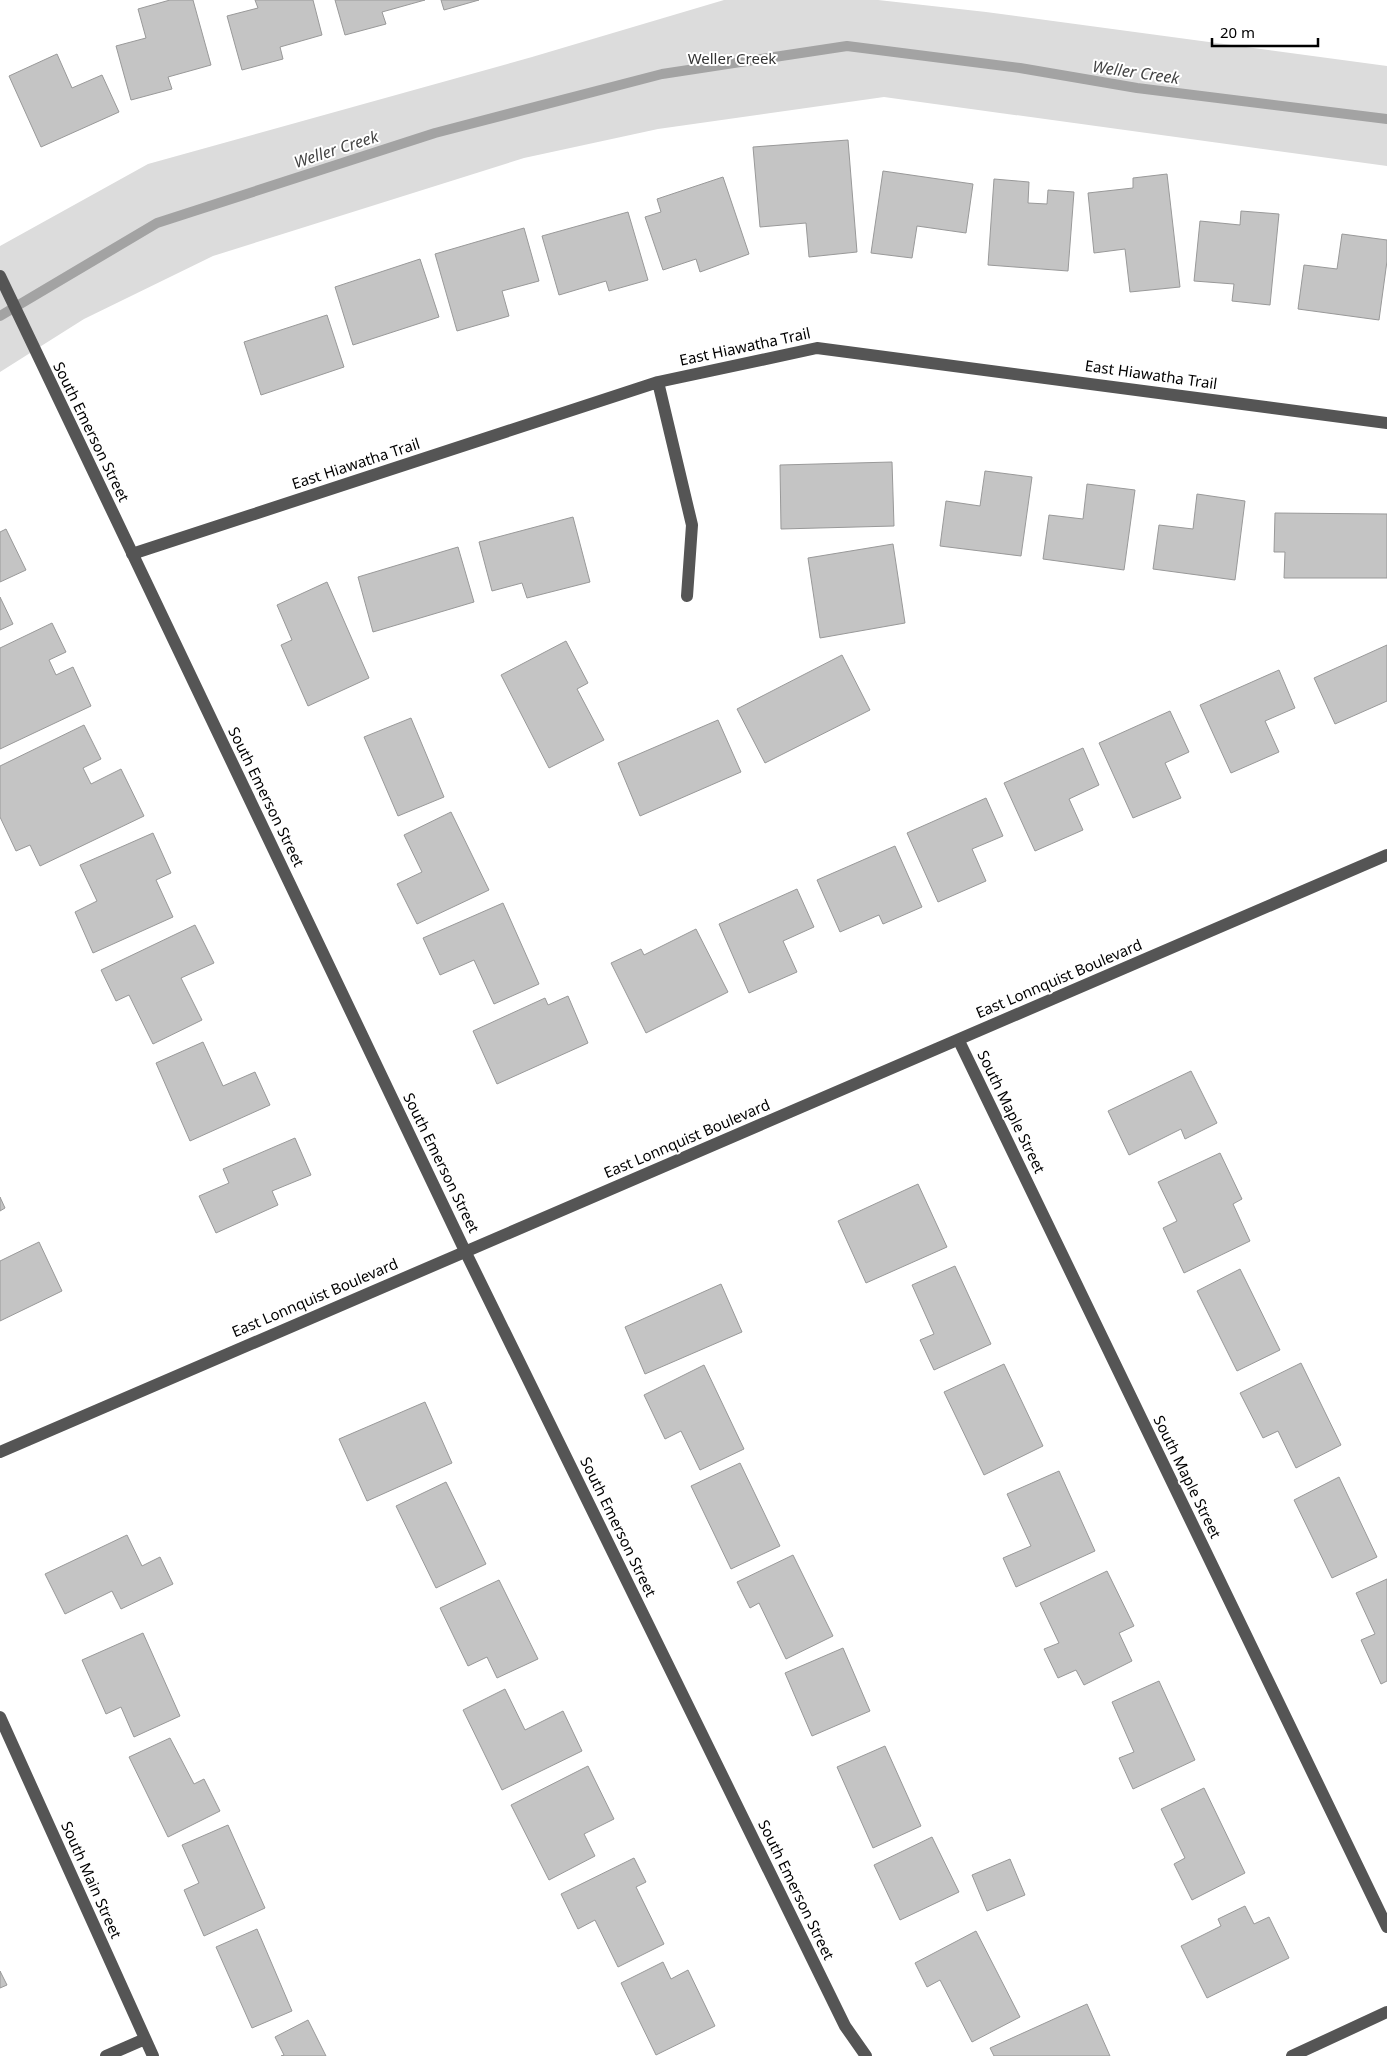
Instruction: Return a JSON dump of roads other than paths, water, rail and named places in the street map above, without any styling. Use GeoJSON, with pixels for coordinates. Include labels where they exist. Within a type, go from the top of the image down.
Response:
{"type":"FeatureCollection","features":[{"type":"Feature","properties":{"kind":"street","name":"South Emerson Street"},"geometry":{"type":"LineString","coordinates":[[1,279],[465,1251],[845,2026],[866,2056]]}},
{"type":"Feature","properties":{"kind":"street","name":"East Hiawatha Trail"},"geometry":{"type":"LineString","coordinates":[[132,554],[658,382],[817,348],[1387,423]]}},
{"type":"Feature","properties":{"kind":"street"},"geometry":{"type":"LineString","coordinates":[[658,382],[692,526],[687,596]]}},
{"type":"Feature","properties":{"kind":"street","name":"East Lonnquist Boulevard"},"geometry":{"type":"LineString","coordinates":[[0,1452],[465,1251],[959,1041],[1387,855]]}},
{"type":"Feature","properties":{"kind":"street","name":"South Maple Street"},"geometry":{"type":"LineString","coordinates":[[959,1041],[1387,1927]]}},
{"type":"Feature","properties":{"kind":"street","name":"South Main Street"},"geometry":{"type":"LineString","coordinates":[[0,1717],[153,2056]]}},
{"type":"Feature","properties":{"kind":"street"},"geometry":{"type":"LineString","coordinates":[[1292,2056],[1387,2012]]}},
{"type":"Feature","properties":{"kind":"street"},"geometry":{"type":"LineString","coordinates":[[106,2056],[145,2039]]}},
{"type":"Feature","properties":{"kind":"waterway","name":"Weller Creek"},"geometry":{"type":"LineString","coordinates":[[0,316],[157,223],[435,133],[662,74],[847,46],[1020,68],[1137,88],[1387,119]]}}]}
